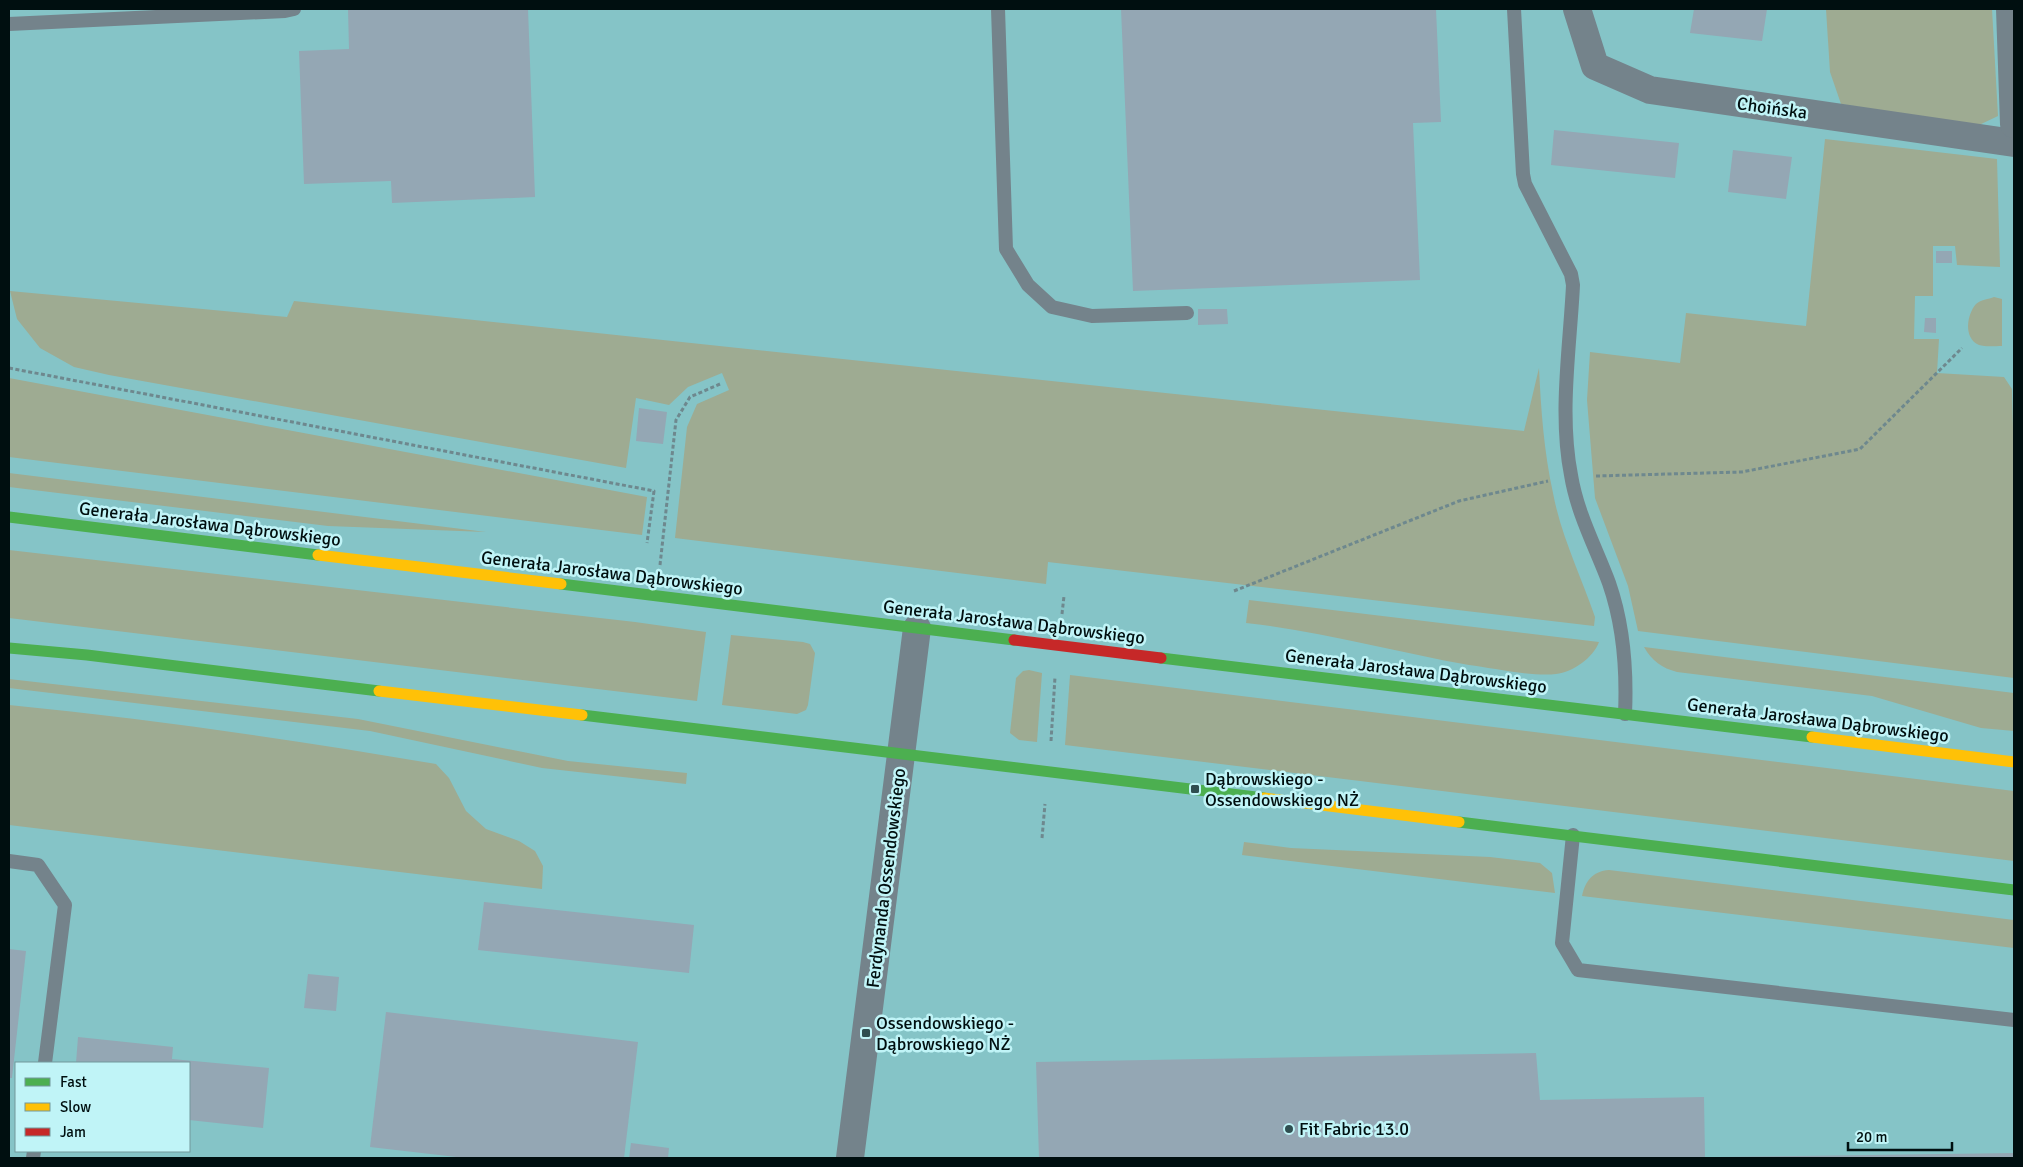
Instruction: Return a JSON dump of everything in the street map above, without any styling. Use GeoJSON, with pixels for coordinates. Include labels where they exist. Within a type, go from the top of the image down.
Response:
{"type":"FeatureCollection","features":[{"type":"Feature","properties":{"kind":"main road","name":"Generała Jarosława Dąbrowskiego"},"geometry":{"type":"LineString","coordinates":[[9,517],[2014,762]]}},
{"type":"Feature","properties":{"kind":"main road"},"geometry":{"type":"LineString","coordinates":[[9,648],[87,655],[2014,890]]}},
{"type":"Feature","properties":{"kind":"street","name":"Choińska"},"geometry":{"type":"LineString","coordinates":[[1576,9],[1595,66],[1650,90],[2014,143]]}},
{"type":"Feature","properties":{"kind":"street"},"geometry":{"type":"LineString","coordinates":[[2010,9],[2014,124]]}},
{"type":"Feature","properties":{"kind":"street","name":"Ferdynanda Ossendowskiego"},"geometry":{"type":"LineString","coordinates":[[850,1158],[917,628]]}},
{"type":"Feature","properties":{"kind":"lane"},"geometry":{"type":"LineString","coordinates":[[9,24],[285,11],[294,9]]}},
{"type":"Feature","properties":{"kind":"lane"},"geometry":{"type":"LineString","coordinates":[[998,9],[1006,249],[1028,286],[1052,307],[1092,316],[1187,313]]}},
{"type":"Feature","properties":{"kind":"lane"},"geometry":{"type":"LineString","coordinates":[[1514,9],[1525,184],[1571,274],[1573,286],[1565,426],[1571,476],[1586,526],[1609,584],[1618,614],[1623,637],[1626,669],[1625,714]]}},
{"type":"Feature","properties":{"kind":"lane"},"geometry":{"type":"LineString","coordinates":[[1573,835],[1562,943],[1578,970],[2014,1020]]}},
{"type":"Feature","properties":{"kind":"lane"},"geometry":{"type":"LineString","coordinates":[[9,861],[38,865],[65,905],[45,1062]]}},
{"type":"Feature","properties":{"kind":"path"},"geometry":{"type":"LineString","coordinates":[[1234,591],[1459,501],[1571,476],[1742,472],[1860,449],[1962,348]]}},
{"type":"Feature","properties":{"kind":"path"},"geometry":{"type":"LineString","coordinates":[[9,368],[654,491],[647,543]]}},
{"type":"Feature","properties":{"kind":"path"},"geometry":{"type":"LineString","coordinates":[[657,596],[676,420],[690,397],[720,384]]}},
{"type":"Feature","properties":{"kind":"path"},"geometry":{"type":"LineString","coordinates":[[1042,838],[1057,645],[1064,596]]}},
{"type":"Feature","properties":{"kind":"green space"},"geometry":{"type":"Polygon","coordinates":[[[1826,9],[1992,9],[1998,116],[1977,126],[1841,104],[1830,72],[1826,9]]]}},
{"type":"Feature","properties":{"kind":"green space"},"geometry":{"type":"Polygon","coordinates":[[[1825,139],[1997,159],[2000,267],[1957,265],[1955,246],[1933,246],[1933,296],[1915,296],[1914,339],[1939,339],[1937,373],[2004,377],[2012,389],[2014,678],[1638,631],[1628,586],[1595,498],[1587,400],[1590,352],[1680,363],[1686,313],[1806,326],[1825,139]]]}},
{"type":"Feature","properties":{"kind":"green space"},"geometry":{"type":"Polygon","coordinates":[[[10,291],[287,317],[294,301],[1524,431],[1539,368],[1543,431],[1553,493],[1566,540],[1595,617],[1594,626],[1048,562],[1046,584],[675,538],[687,427],[697,404],[729,390],[722,373],[688,387],[669,405],[636,398],[626,468],[109,375],[74,367],[40,348],[17,319],[10,291]]]}},
{"type":"Feature","properties":{"kind":"green space"},"geometry":{"type":"Polygon","coordinates":[[[1994,297],[2002,299],[2002,346],[1979,345],[1974,342],[1969,332],[1970,314],[1976,304],[1994,297]]]}},
{"type":"Feature","properties":{"kind":"green space"},"geometry":{"type":"Polygon","coordinates":[[[9,378],[647,497],[642,535],[9,457],[9,378]]]}},
{"type":"Feature","properties":{"kind":"green space"},"geometry":{"type":"Polygon","coordinates":[[[9,473],[486,532],[328,526],[9,487],[9,473]]]}},
{"type":"Feature","properties":{"kind":"green space"},"geometry":{"type":"Polygon","coordinates":[[[9,550],[635,622],[706,632],[697,701],[9,618],[9,550]]]}},
{"type":"Feature","properties":{"kind":"green space"},"geometry":{"type":"Polygon","coordinates":[[[1249,600],[1599,642],[1587,659],[1562,673],[1547,675],[1525,673],[1441,660],[1330,636],[1246,623],[1249,600]]]}},
{"type":"Feature","properties":{"kind":"green space"},"geometry":{"type":"Polygon","coordinates":[[[731,635],[810,644],[815,653],[806,710],[797,714],[722,705],[731,635]]]}},
{"type":"Feature","properties":{"kind":"green space"},"geometry":{"type":"Polygon","coordinates":[[[1644,647],[2014,693],[2014,731],[1981,728],[1872,696],[1677,672],[1658,663],[1644,647]]]}},
{"type":"Feature","properties":{"kind":"green space"},"geometry":{"type":"Polygon","coordinates":[[[1029,670],[1042,673],[1037,742],[1019,740],[1010,733],[1016,678],[1023,671],[1029,670]]]}},
{"type":"Feature","properties":{"kind":"green space"},"geometry":{"type":"Polygon","coordinates":[[[1070,675],[2014,791],[2014,861],[1065,745],[1070,675]]]}},
{"type":"Feature","properties":{"kind":"green space"},"geometry":{"type":"Polygon","coordinates":[[[9,679],[358,719],[568,761],[687,773],[686,784],[542,768],[370,731],[9,688],[9,679]]]}},
{"type":"Feature","properties":{"kind":"green space"},"geometry":{"type":"Polygon","coordinates":[[[9,705],[223,731],[436,764],[449,778],[466,811],[486,829],[519,841],[535,851],[543,866],[542,889],[9,825],[9,705]]]}},
{"type":"Feature","properties":{"kind":"green space"},"geometry":{"type":"Polygon","coordinates":[[[1244,842],[1291,848],[1490,857],[1540,863],[1552,873],[1555,893],[1242,855],[1244,842]]]}},
{"type":"Feature","properties":{"kind":"green space"},"geometry":{"type":"Polygon","coordinates":[[[1609,870],[2014,920],[2014,948],[1582,896],[1585,886],[1594,875],[1598,872],[1609,870]]]}},
{"type":"Feature","properties":{"kind":"building"},"geometry":{"type":"Polygon","coordinates":[[[348,9],[528,9],[535,197],[392,203],[391,181],[304,184],[299,51],[349,49],[348,9]]]}},
{"type":"Feature","properties":{"kind":"building"},"geometry":{"type":"Polygon","coordinates":[[[1121,9],[1436,9],[1441,122],[1413,123],[1420,280],[1133,291],[1121,9]]]}},
{"type":"Feature","properties":{"kind":"building"},"geometry":{"type":"Polygon","coordinates":[[[1694,9],[1767,9],[1762,41],[1690,33],[1694,9]]]}},
{"type":"Feature","properties":{"kind":"building"},"geometry":{"type":"Polygon","coordinates":[[[1554,130],[1679,143],[1675,178],[1551,165],[1554,130]]]}},
{"type":"Feature","properties":{"kind":"building"},"geometry":{"type":"Polygon","coordinates":[[[1733,150],[1792,157],[1786,199],[1728,192],[1733,150]]]}},
{"type":"Feature","properties":{"kind":"building"},"geometry":{"type":"Polygon","coordinates":[[[1936,251],[1952,251],[1952,263],[1936,263],[1936,251]]]}},
{"type":"Feature","properties":{"kind":"building"},"geometry":{"type":"Polygon","coordinates":[[[1198,309],[1227,309],[1228,324],[1198,325],[1198,309]]]}},
{"type":"Feature","properties":{"kind":"building"},"geometry":{"type":"Polygon","coordinates":[[[1925,318],[1936,318],[1936,333],[1924,332],[1925,318]]]}},
{"type":"Feature","properties":{"kind":"building"},"geometry":{"type":"Polygon","coordinates":[[[639,408],[667,412],[663,444],[636,441],[639,408]]]}},
{"type":"Feature","properties":{"kind":"building"},"geometry":{"type":"Polygon","coordinates":[[[484,902],[694,925],[689,973],[478,950],[484,902]]]}},
{"type":"Feature","properties":{"kind":"building"},"geometry":{"type":"Polygon","coordinates":[[[9,949],[26,951],[12,1078],[9,1078],[9,949]]]}},
{"type":"Feature","properties":{"kind":"building"},"geometry":{"type":"Polygon","coordinates":[[[308,974],[339,977],[336,1011],[304,1008],[308,974]]]}},
{"type":"Feature","properties":{"kind":"building"},"geometry":{"type":"Polygon","coordinates":[[[386,1012],[638,1042],[624,1158],[465,1158],[370,1147],[386,1012]]]}},
{"type":"Feature","properties":{"kind":"building"},"geometry":{"type":"Polygon","coordinates":[[[78,1037],[173,1047],[172,1059],[269,1068],[263,1128],[190,1120],[190,1062],[76,1062],[78,1037]]]}},
{"type":"Feature","properties":{"kind":"building","name":"Fit Fabric 13.0"},"geometry":{"type":"Polygon","coordinates":[[[1536,1053],[1540,1100],[1704,1097],[1705,1158],[1039,1158],[1036,1062],[1536,1053]]]}},
{"type":"Feature","properties":{"kind":"building"},"geometry":{"type":"Polygon","coordinates":[[[631,1143],[669,1148],[668,1158],[629,1158],[631,1143]]]}},
{"type":"Feature","properties":{"kind":"building"},"geometry":{"type":"Polygon","coordinates":[[[2014,1153],[2014,1158],[1718,1158],[1718,1157],[2014,1153]]]}},
{"type":"Feature","properties":{"kind":"traffic: fast"},"geometry":{"type":"LineString","coordinates":[[9,517],[318,555]]}},
{"type":"Feature","properties":{"kind":"traffic: fast"},"geometry":{"type":"LineString","coordinates":[[561,584],[1014,640]]}},
{"type":"Feature","properties":{"kind":"traffic: fast"},"geometry":{"type":"LineString","coordinates":[[9,648],[87,655],[379,691]]}},
{"type":"Feature","properties":{"kind":"traffic: fast"},"geometry":{"type":"LineString","coordinates":[[1161,658],[1812,737]]}},
{"type":"Feature","properties":{"kind":"traffic: fast"},"geometry":{"type":"LineString","coordinates":[[582,715],[1264,798]]}},
{"type":"Feature","properties":{"kind":"traffic: fast"},"geometry":{"type":"LineString","coordinates":[[1459,822],[2014,890]]}},
{"type":"Feature","properties":{"kind":"traffic: slow"},"geometry":{"type":"LineString","coordinates":[[318,555],[561,584]]}},
{"type":"Feature","properties":{"kind":"traffic: slow"},"geometry":{"type":"LineString","coordinates":[[379,691],[582,715]]}},
{"type":"Feature","properties":{"kind":"traffic: slow"},"geometry":{"type":"LineString","coordinates":[[1812,737],[2014,762]]}},
{"type":"Feature","properties":{"kind":"traffic: slow"},"geometry":{"type":"LineString","coordinates":[[1264,798],[1459,822]]}},
{"type":"Feature","properties":{"kind":"traffic: jam"},"geometry":{"type":"LineString","coordinates":[[1014,640],[1161,658]]}},
{"type":"Feature","properties":{"kind":"place","name":"Dąbrowskiego - Ossendowskiego NŻ"},"geometry":{"type":"Point","coordinates":[1195,789]}},
{"type":"Feature","properties":{"kind":"place","name":"Ossendowskiego - Dąbrowskiego NŻ"},"geometry":{"type":"Point","coordinates":[866,1033]}},
{"type":"Feature","properties":{"kind":"place","name":"Fit Fabric 13.0"},"geometry":{"type":"Point","coordinates":[1289,1129]}}]}
